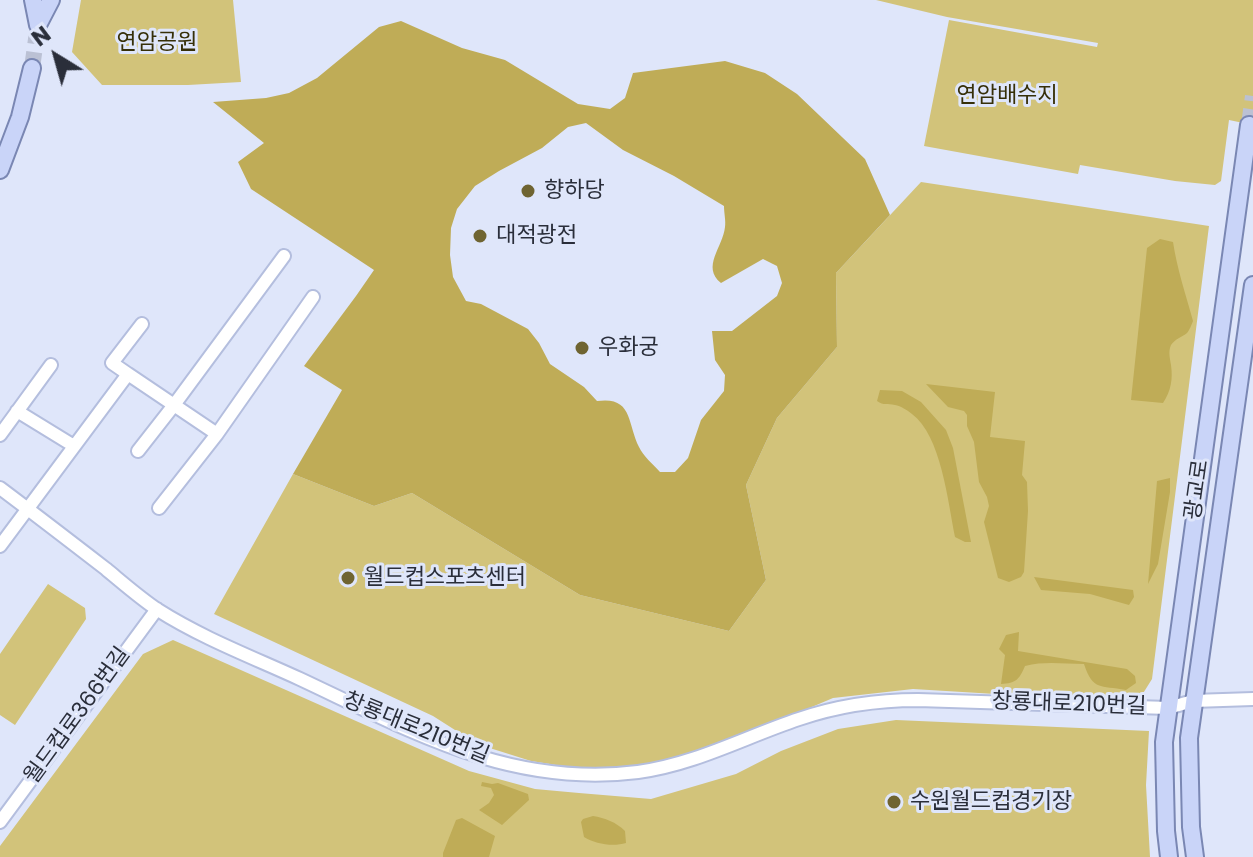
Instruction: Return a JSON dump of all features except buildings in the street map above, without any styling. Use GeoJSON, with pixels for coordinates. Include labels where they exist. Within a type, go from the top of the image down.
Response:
{"type":"FeatureCollection","features":[{"type":"Feature","properties":{"kind":"main road"},"geometry":{"type":"LineString","coordinates":[[33,0],[38,25],[51,0]]}},
{"type":"Feature","properties":{"kind":"main road"},"geometry":{"type":"LineString","coordinates":[[0,170],[20,117],[32,68]]}},
{"type":"Feature","properties":{"kind":"main road","name":"광교로"},"geometry":{"type":"LineString","coordinates":[[1169,857],[1164,742],[1249,125]]}},
{"type":"Feature","properties":{"kind":"main road","name":"광교로"},"geometry":{"type":"LineString","coordinates":[[1195,857],[1191,827],[1189,738],[1253,285]]}},
{"type":"Feature","properties":{"kind":"street"},"geometry":{"type":"LineString","coordinates":[[138,451],[284,256]]}},
{"type":"Feature","properties":{"kind":"street"},"geometry":{"type":"LineString","coordinates":[[159,508],[217,434],[313,297]]}},
{"type":"Feature","properties":{"kind":"street"},"geometry":{"type":"LineString","coordinates":[[142,324],[112,363],[217,434]]}},
{"type":"Feature","properties":{"kind":"street"},"geometry":{"type":"LineString","coordinates":[[0,435],[51,365]]}},
{"type":"Feature","properties":{"kind":"street"},"geometry":{"type":"LineString","coordinates":[[0,546],[128,374]]}},
{"type":"Feature","properties":{"kind":"street"},"geometry":{"type":"LineString","coordinates":[[17,411],[74,446]]}},
{"type":"Feature","properties":{"kind":"street","name":"창룡대로210번길"},"geometry":{"type":"LineString","coordinates":[[0,488],[157,609],[195,631],[423,736],[505,765],[549,773],[614,774],[673,766],[799,719],[837,708],[878,702],[930,700],[1168,708],[1193,701],[1253,699]]}},
{"type":"Feature","properties":{"kind":"street","name":"월드컵로366번길"},"geometry":{"type":"LineString","coordinates":[[0,822],[157,609]]}},
{"type":"Feature","properties":{"kind":"green space","name":"연암공원"},"geometry":{"type":"Polygon","coordinates":[[[81,0],[233,0],[241,82],[102,85],[72,52],[81,0]]]}},
{"type":"Feature","properties":{"kind":"green space","name":"연암배수지"},"geometry":{"type":"Polygon","coordinates":[[[876,0],[1253,0],[1253,125],[1229,120],[1221,181],[1215,185],[1080,165],[1078,174],[924,146],[949,20],[1097,47],[1098,43],[947,17],[876,0]]]}},
{"type":"Feature","properties":{"kind":"green space"},"geometry":{"type":"Polygon","coordinates":[[[921,182],[1209,226],[1152,679],[1142,695],[1127,702],[913,689],[833,698],[708,751],[661,765],[587,770],[531,761],[477,744],[433,716],[214,614],[293,474],[374,506],[412,493],[580,595],[729,631],[766,580],[746,485],[777,418],[837,347],[836,273],[921,182]]]}},
{"type":"Feature","properties":{"kind":"green space"},"geometry":{"type":"Polygon","coordinates":[[[48,584],[85,608],[86,619],[15,725],[0,715],[0,654],[48,584]]]}},
{"type":"Feature","properties":{"kind":"green space"},"geometry":{"type":"Polygon","coordinates":[[[173,640],[469,771],[535,789],[651,799],[736,774],[781,751],[838,729],[896,720],[1149,731],[1146,785],[1150,857],[0,857],[0,846],[143,654],[173,640]]]}},
{"type":"Feature","properties":{"kind":"shaded area"},"geometry":{"type":"Polygon","coordinates":[[[401,21],[462,48],[505,60],[578,104],[610,109],[625,98],[633,73],[725,61],[765,73],[797,94],[865,159],[890,215],[836,273],[837,347],[777,418],[746,485],[766,580],[729,631],[580,595],[412,493],[374,506],[293,474],[342,390],[304,366],[374,270],[251,189],[238,162],[264,143],[213,102],[289,93],[317,78],[379,27],[401,21]],[[586,123],[568,127],[542,148],[475,186],[457,209],[451,228],[453,277],[466,301],[481,304],[528,329],[550,364],[584,387],[597,401],[609,401],[623,407],[643,454],[660,472],[675,472],[688,458],[701,420],[724,391],[725,375],[715,360],[712,331],[732,331],[777,296],[782,283],[777,266],[763,259],[721,283],[715,277],[713,264],[725,227],[724,206],[623,150],[586,123]]]}},
{"type":"Feature","properties":{"kind":"shaded area"},"geometry":{"type":"Polygon","coordinates":[[[1160,239],[1173,242],[1193,321],[1187,333],[1171,345],[1171,380],[1163,403],[1131,400],[1147,248],[1160,239]]]}},
{"type":"Feature","properties":{"kind":"shaded area"},"geometry":{"type":"Polygon","coordinates":[[[926,384],[995,392],[990,437],[1025,441],[1022,475],[1027,482],[1028,511],[1024,572],[1021,577],[1009,582],[998,578],[984,522],[989,506],[979,482],[967,415],[964,411],[948,407],[926,384]]]}},
{"type":"Feature","properties":{"kind":"shaded area"},"geometry":{"type":"Polygon","coordinates":[[[880,390],[902,391],[921,402],[946,430],[953,448],[971,542],[955,537],[942,470],[930,437],[908,411],[877,401],[880,390]]]}},
{"type":"Feature","properties":{"kind":"shaded area"},"geometry":{"type":"Polygon","coordinates":[[[1170,478],[1158,564],[1148,584],[1157,481],[1170,478]]]}},
{"type":"Feature","properties":{"kind":"shaded area"},"geometry":{"type":"Polygon","coordinates":[[[1034,577],[1133,590],[1134,597],[1129,605],[1090,594],[1041,590],[1034,577]]]}},
{"type":"Feature","properties":{"kind":"shaded area"},"geometry":{"type":"Polygon","coordinates":[[[1019,632],[1018,651],[1127,669],[1135,676],[1136,683],[1126,690],[1104,687],[1094,683],[1084,664],[1047,663],[1025,666],[1016,680],[1001,684],[1005,655],[999,649],[1006,635],[1019,632]]]}},
{"type":"Feature","properties":{"kind":"shaded area"},"geometry":{"type":"Polygon","coordinates":[[[482,782],[498,783],[528,794],[529,800],[502,825],[479,810],[494,795],[491,788],[481,786],[482,782]]]}},
{"type":"Feature","properties":{"kind":"shaded area"},"geometry":{"type":"Polygon","coordinates":[[[593,816],[622,828],[626,843],[604,844],[584,837],[581,822],[593,816]]]}},
{"type":"Feature","properties":{"kind":"shaded area"},"geometry":{"type":"Polygon","coordinates":[[[462,818],[495,836],[489,857],[443,857],[456,820],[462,818]]]}},
{"type":"Feature","properties":{"kind":"tunnel"},"geometry":{"type":"LineString","coordinates":[[32,68],[38,25]]}},
{"type":"Feature","properties":{"kind":"tunnel"},"geometry":{"type":"LineString","coordinates":[[1249,125],[1253,96]]}},
{"type":"Feature","properties":{"kind":"place","name":"향하당"},"geometry":{"type":"Point","coordinates":[528,191]}},
{"type":"Feature","properties":{"kind":"place","name":"대적광전"},"geometry":{"type":"Point","coordinates":[480,236]}},
{"type":"Feature","properties":{"kind":"place","name":"우화궁"},"geometry":{"type":"Point","coordinates":[582,348]}},
{"type":"Feature","properties":{"kind":"place","name":"월드컵스포츠센터"},"geometry":{"type":"Point","coordinates":[348,578]}},
{"type":"Feature","properties":{"kind":"place","name":"수원월드컵경기장"},"geometry":{"type":"Point","coordinates":[894,802]}}]}
